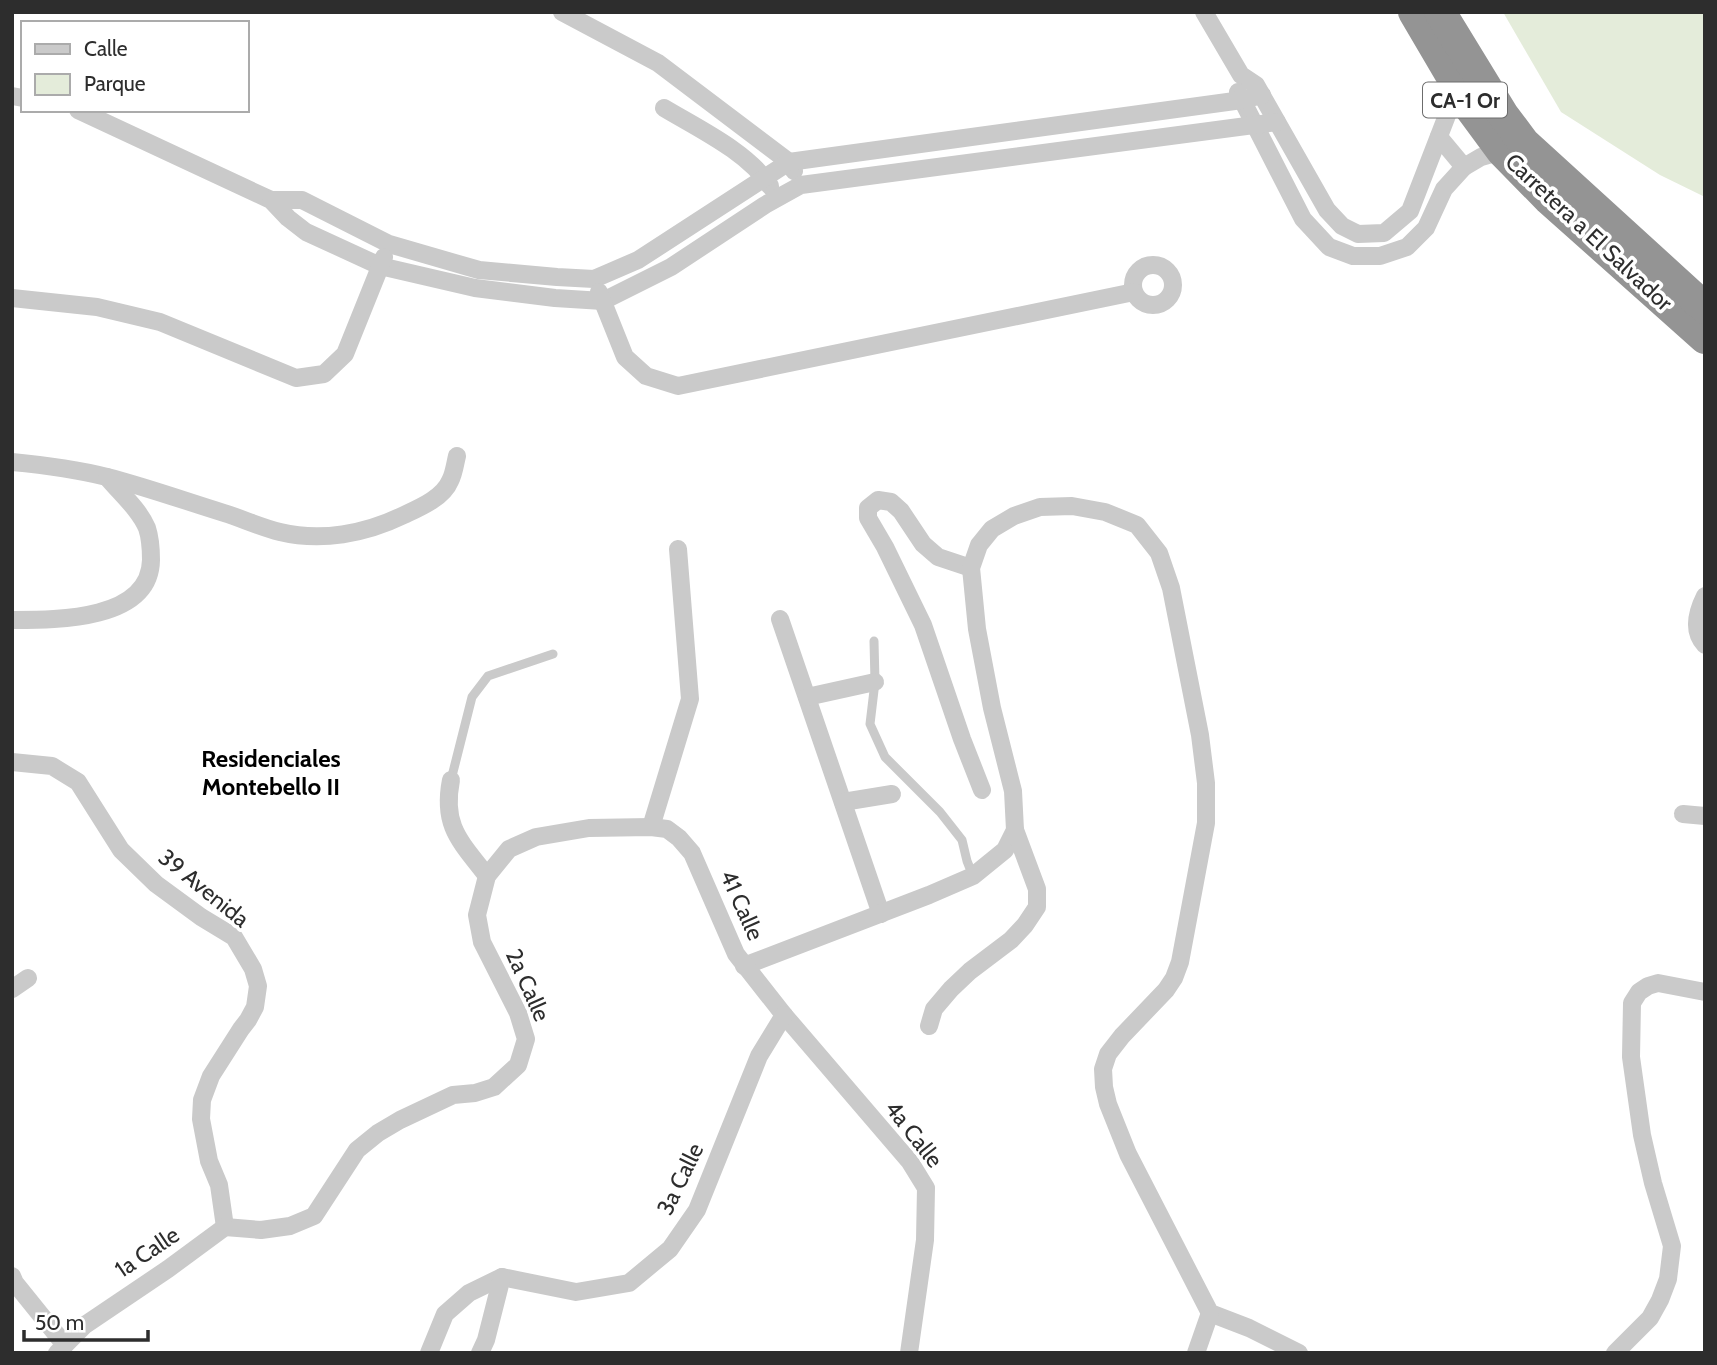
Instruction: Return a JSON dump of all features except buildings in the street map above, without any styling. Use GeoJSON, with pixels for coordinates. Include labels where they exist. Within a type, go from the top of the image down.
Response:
{"type":"FeatureCollection","features":[{"type":"Feature","properties":{"kind":"highway","name":"Carretera a El Salvador"},"geometry":{"type":"LineString","coordinates":[[1414,12],[1484,129],[1513,147],[1644,268],[1705,338]]}},
{"type":"Feature","properties":{"kind":"highway","name":"Carretera a El Salvador"},"geometry":{"type":"LineString","coordinates":[[1440,12],[1503,115],[1513,147],[1529,179],[1549,199],[1644,268],[1705,308]]}},
{"type":"Feature","properties":{"kind":"highway"},"geometry":{"type":"LineString","coordinates":[[1513,147],[1583,175],[1705,286]]}},
{"type":"Feature","properties":{"kind":"highway"},"geometry":{"type":"LineString","coordinates":[[1529,179],[1551,217],[1625,291],[1705,362]]}},
{"type":"Feature","properties":{"kind":"street"},"geometry":{"type":"LineString","coordinates":[[562,12],[658,63],[789,162],[801,185]]}},
{"type":"Feature","properties":{"kind":"street"},"geometry":{"type":"LineString","coordinates":[[1204,12],[1241,75],[1256,85],[1327,210],[1342,226],[1358,234],[1384,233],[1410,211],[1458,87]]}},
{"type":"Feature","properties":{"kind":"street"},"geometry":{"type":"LineString","coordinates":[[1241,75],[1237,90],[1303,219],[1329,247],[1353,256],[1380,256],[1407,247],[1426,228],[1444,189],[1464,167],[1482,157],[1513,147]]}},
{"type":"Feature","properties":{"kind":"street"},"geometry":{"type":"LineString","coordinates":[[271,200],[302,200],[389,244],[479,270],[594,279],[638,260],[789,162],[1242,100],[1262,95]]}},
{"type":"Feature","properties":{"kind":"street"},"geometry":{"type":"LineString","coordinates":[[664,108],[737,153],[765,177],[778,198]]}},
{"type":"Feature","properties":{"kind":"street"},"geometry":{"type":"LineString","coordinates":[[82,112],[271,200],[306,232],[380,266],[475,288],[603,301],[671,267],[723,231],[801,185],[1277,122]]}},
{"type":"Feature","properties":{"kind":"street"},"geometry":{"type":"LineString","coordinates":[[1439,137],[1464,167]]}},
{"type":"Feature","properties":{"kind":"street"},"geometry":{"type":"LineString","coordinates":[[1410,211],[1426,228]]}},
{"type":"Feature","properties":{"kind":"street"},"geometry":{"type":"LineString","coordinates":[[12,298],[97,307],[160,322],[296,378],[324,374],[345,355],[389,244]]}},
{"type":"Feature","properties":{"kind":"street"},"geometry":{"type":"LineString","coordinates":[[594,279],[625,357],[646,376],[678,386],[1134,292]]}},
{"type":"Feature","properties":{"kind":"street"},"geometry":{"type":"LineString","coordinates":[[12,462],[65,467],[107,477],[283,533],[312,537],[337,536],[391,522],[416,510],[438,496],[450,481],[457,456]]}},
{"type":"Feature","properties":{"kind":"street"},"geometry":{"type":"LineString","coordinates":[[12,620],[49,620],[104,611],[126,602],[142,588],[150,569],[148,531],[142,518],[107,477]]}},
{"type":"Feature","properties":{"kind":"street"},"geometry":{"type":"LineString","coordinates":[[971,569],[937,556],[923,544],[901,511],[891,502],[878,500],[868,508],[868,518],[923,625],[982,790]]}},
{"type":"Feature","properties":{"kind":"street"},"geometry":{"type":"LineString","coordinates":[[929,1026],[934,1009],[951,989],[1011,940],[1037,907],[1037,889],[1015,830],[1013,791],[992,708],[977,629],[971,569],[979,545],[992,529],[1014,516],[1040,507],[1072,506],[1105,512],[1137,525],[1159,553],[1171,588],[1200,735],[1206,783],[1206,823],[1180,962],[1166,990],[1108,1054],[1103,1069],[1108,1104],[1128,1154],[1210,1313],[1249,1328],[1299,1353]]}},
{"type":"Feature","properties":{"kind":"street"},"geometry":{"type":"LineString","coordinates":[[651,827],[690,699],[678,550]]}},
{"type":"Feature","properties":{"kind":"street"},"geometry":{"type":"LineString","coordinates":[[1705,596],[1696,624],[1697,635],[1705,645]]}},
{"type":"Feature","properties":{"kind":"street"},"geometry":{"type":"LineString","coordinates":[[780,618],[881,914]]}},
{"type":"Feature","properties":{"kind":"street"},"geometry":{"type":"LineString","coordinates":[[807,697],[875,682]]}},
{"type":"Feature","properties":{"kind":"street","name":"39 Avenida"},"geometry":{"type":"LineString","coordinates":[[12,762],[52,766],[78,782],[121,850],[156,884],[233,937],[253,970],[258,986],[255,1007],[211,1076],[202,1100],[201,1119],[209,1161],[219,1185],[225,1227]]}},
{"type":"Feature","properties":{"kind":"street"},"geometry":{"type":"LineString","coordinates":[[451,780],[447,799],[450,822],[460,842],[486,876]]}},
{"type":"Feature","properties":{"kind":"street"},"geometry":{"type":"LineString","coordinates":[[843,802],[892,794]]}},
{"type":"Feature","properties":{"kind":"street"},"geometry":{"type":"LineString","coordinates":[[1683,814],[1705,816]]}},
{"type":"Feature","properties":{"kind":"street","name":"2a Calle"},"geometry":{"type":"LineString","coordinates":[[225,1227],[261,1230],[290,1226],[314,1216],[357,1150],[378,1133],[453,1095],[475,1093],[494,1087],[518,1065],[526,1039],[518,1013],[482,942],[477,915],[486,876],[509,849],[536,837],[589,828],[651,827]]}},
{"type":"Feature","properties":{"kind":"street","name":"41 Calle"},"geometry":{"type":"LineString","coordinates":[[651,827],[667,829],[692,853],[736,954],[784,1015]]}},
{"type":"Feature","properties":{"kind":"street"},"geometry":{"type":"LineString","coordinates":[[744,966],[973,876],[1005,850],[1015,830]]}},
{"type":"Feature","properties":{"kind":"street"},"geometry":{"type":"LineString","coordinates":[[12,989],[28,978]]}},
{"type":"Feature","properties":{"kind":"street"},"geometry":{"type":"LineString","coordinates":[[1615,1353],[1650,1318],[1660,1300],[1668,1279],[1672,1246],[1642,1135],[1630,1057],[1632,1003],[1639,992],[1658,983],[1705,992]]}},
{"type":"Feature","properties":{"kind":"street","name":"3a Calle"},"geometry":{"type":"LineString","coordinates":[[502,1277],[576,1292],[629,1283],[670,1249],[696,1210],[760,1056],[784,1015]]}},
{"type":"Feature","properties":{"kind":"street","name":"4a Calle"},"geometry":{"type":"LineString","coordinates":[[784,1015],[910,1162],[926,1188],[925,1240],[909,1353]]}},
{"type":"Feature","properties":{"kind":"street","name":"1a Calle"},"geometry":{"type":"LineString","coordinates":[[61,1349],[85,1325],[225,1227]]}},
{"type":"Feature","properties":{"kind":"street"},"geometry":{"type":"LineString","coordinates":[[12,1276],[61,1349]]}},
{"type":"Feature","properties":{"kind":"street"},"geometry":{"type":"LineString","coordinates":[[429,1353],[445,1314],[470,1293],[502,1277]]}},
{"type":"Feature","properties":{"kind":"street"},"geometry":{"type":"LineString","coordinates":[[480,1353],[502,1277]]}},
{"type":"Feature","properties":{"kind":"street"},"geometry":{"type":"LineString","coordinates":[[1196,1353],[1210,1313]]}},
{"type":"Feature","properties":{"kind":"lane"},"geometry":{"type":"LineString","coordinates":[[874,641],[875,682],[870,724],[885,757],[940,812],[962,839],[973,876]]}},
{"type":"Feature","properties":{"kind":"lane"},"geometry":{"type":"LineString","coordinates":[[451,780],[472,697],[488,676],[553,654]]}},
{"type":"Feature","properties":{"kind":"green space"},"geometry":{"type":"Polygon","coordinates":[[[1503,12],[1705,12],[1705,197],[1660,175],[1561,112],[1503,12]]]}},
{"type":"Feature","properties":{"kind":"district","name":"Residenciales Montebello II"},"geometry":{"type":"Point","coordinates":[271,772]}}]}
